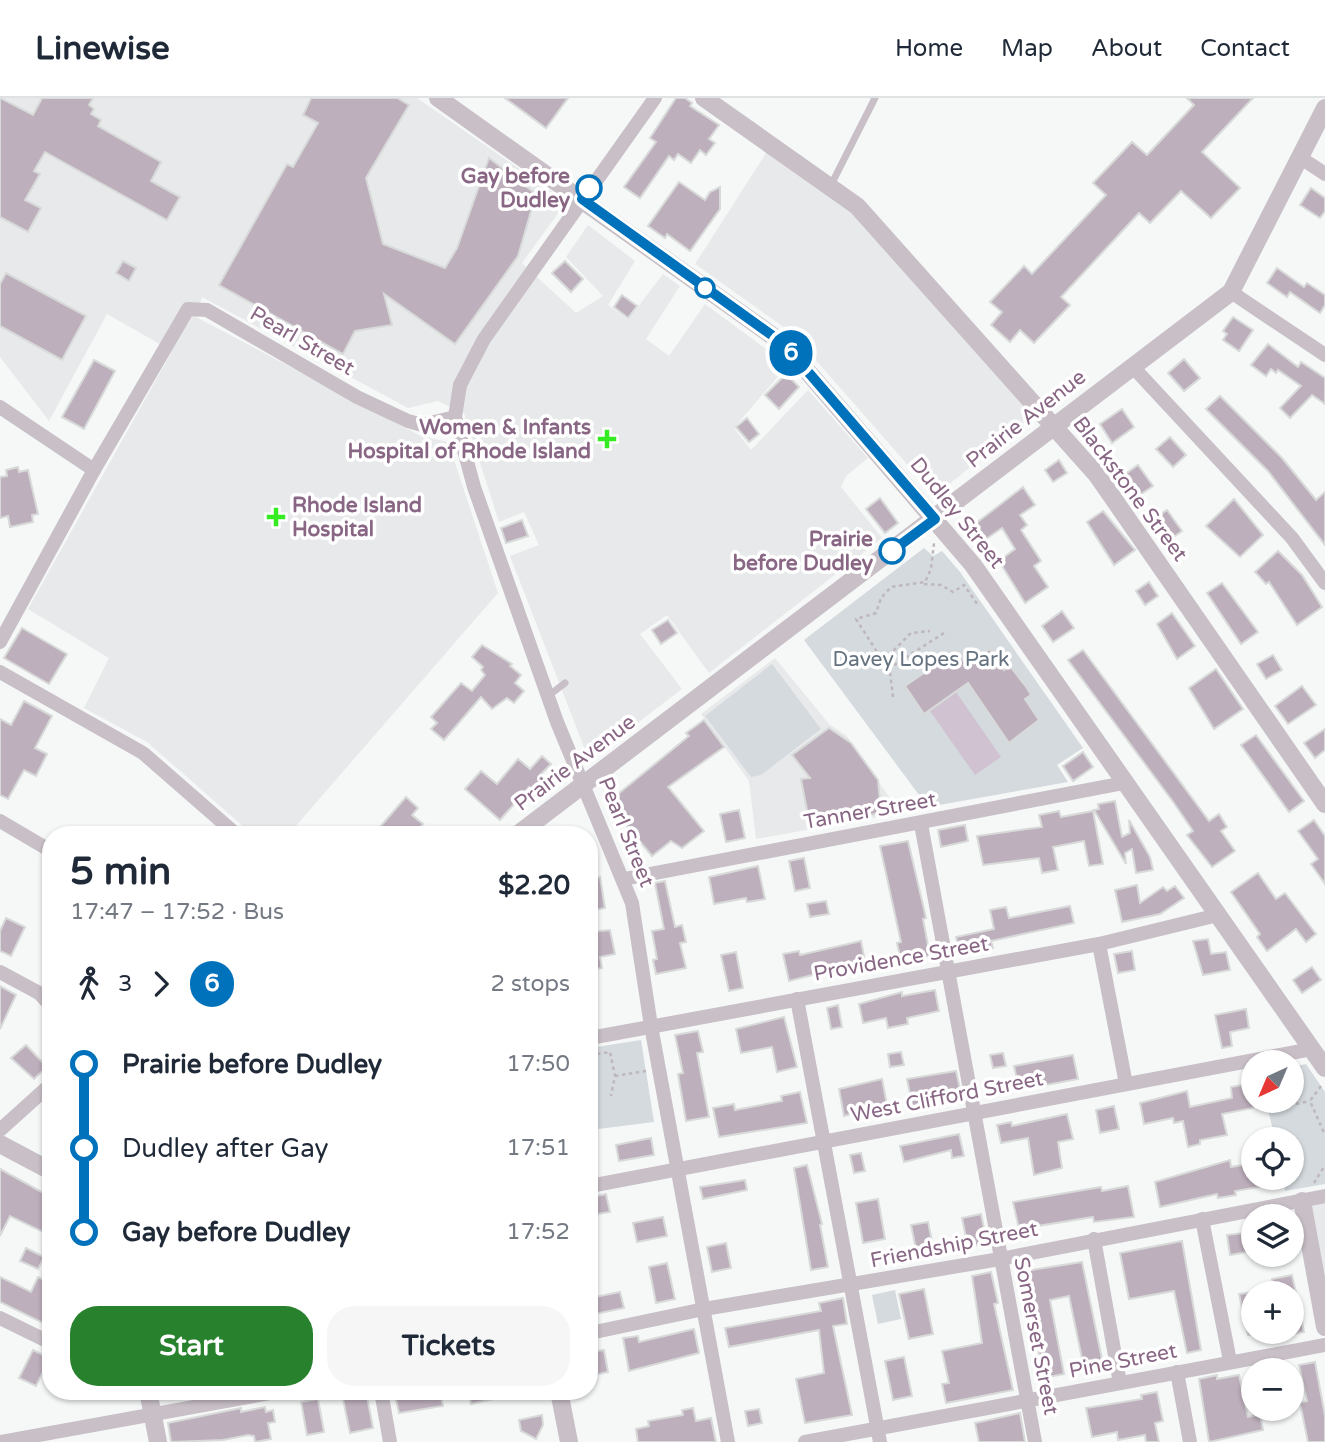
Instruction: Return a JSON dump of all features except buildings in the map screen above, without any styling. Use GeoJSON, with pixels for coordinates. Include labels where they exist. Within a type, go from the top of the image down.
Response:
{"type":"FeatureCollection","features":[{"type":"Feature","properties":{"kind":"street","name":"Dudley Street"},"geometry":{"type":"LineString","coordinates":[[438,98],[784,344],[973,565],[1325,1068]]}},
{"type":"Feature","properties":{"kind":"street"},"geometry":{"type":"LineString","coordinates":[[454,417],[460,385],[484,339],[654,98]]}},
{"type":"Feature","properties":{"kind":"street","name":"Blackstone Street"},"geometry":{"type":"LineString","coordinates":[[704,98],[857,206],[1055,427],[1097,475],[1325,804]]}},
{"type":"Feature","properties":{"kind":"street","name":"Prairie Avenue"},"geometry":{"type":"LineString","coordinates":[[529,826],[1231,292],[1325,108]]}},
{"type":"Feature","properties":{"kind":"street"},"geometry":{"type":"LineString","coordinates":[[1301,158],[1325,174]]}},
{"type":"Feature","properties":{"kind":"street"},"geometry":{"type":"LineString","coordinates":[[1231,292],[1325,355]]}},
{"type":"Feature","properties":{"kind":"street","name":"Pearl Street"},"geometry":{"type":"LineString","coordinates":[[94,470],[183,313],[194,307],[207,310],[357,397],[408,421],[422,425],[454,417],[474,487],[548,696],[632,904],[651,1026],[728,1442]]}},
{"type":"Feature","properties":{"kind":"street"},"geometry":{"type":"LineString","coordinates":[[1132,366],[1292,538],[1325,583]]}},
{"type":"Feature","properties":{"kind":"street"},"geometry":{"type":"LineString","coordinates":[[0,407],[94,470],[0,642]]}},
{"type":"Feature","properties":{"kind":"street"},"geometry":{"type":"LineString","coordinates":[[0,672],[143,753],[227,826]]}},
{"type":"Feature","properties":{"kind":"street","name":"Tanner Street"},"geometry":{"type":"LineString","coordinates":[[624,879],[1124,783]]}},
{"type":"Feature","properties":{"kind":"street"},"geometry":{"type":"LineString","coordinates":[[0,821],[42,846]]}},
{"type":"Feature","properties":{"kind":"street","name":"Somerset Street"},"geometry":{"type":"LineString","coordinates":[[921,824],[1035,1442]]}},
{"type":"Feature","properties":{"kind":"street","name":"Providence Street"},"geometry":{"type":"LineString","coordinates":[[598,1036],[1099,944],[1218,915]]}},
{"type":"Feature","properties":{"kind":"street"},"geometry":{"type":"LineString","coordinates":[[1099,944],[1126,1084]]}},
{"type":"Feature","properties":{"kind":"street"},"geometry":{"type":"LineString","coordinates":[[0,972],[42,996]]}},
{"type":"Feature","properties":{"kind":"street"},"geometry":{"type":"LineString","coordinates":[[797,999],[879,1435]]}},
{"type":"Feature","properties":{"kind":"street","name":"West Clifford Street"},"geometry":{"type":"LineString","coordinates":[[598,1184],[825,1143],[1312,1049]]}},
{"type":"Feature","properties":{"kind":"street"},"geometry":{"type":"LineString","coordinates":[[0,1130],[42,1092]]}},
{"type":"Feature","properties":{"kind":"street"},"geometry":{"type":"LineString","coordinates":[[0,1144],[42,1166]]}},
{"type":"Feature","properties":{"kind":"street"},"geometry":{"type":"LineString","coordinates":[[1307,1193],[1325,1327]]}},
{"type":"Feature","properties":{"kind":"street","name":"Friendship Street"},"geometry":{"type":"LineString","coordinates":[[598,1330],[704,1309],[1000,1259],[1202,1219],[1307,1193],[1325,1196]]}},
{"type":"Feature","properties":{"kind":"street"},"geometry":{"type":"LineString","coordinates":[[1202,1219],[1230,1361]]}},
{"type":"Feature","properties":{"kind":"street"},"geometry":{"type":"LineString","coordinates":[[1094,1239],[1120,1383]]}},
{"type":"Feature","properties":{"kind":"street"},"geometry":{"type":"LineString","coordinates":[[0,1318],[42,1339]]}},
{"type":"Feature","properties":{"kind":"street","name":"Pine Street"},"geometry":{"type":"LineString","coordinates":[[805,1442],[879,1435],[1027,1400],[1325,1345]]}},
{"type":"Feature","properties":{"kind":"street"},"geometry":{"type":"LineString","coordinates":[[1177,1372],[1190,1442]]}},
{"type":"Feature","properties":{"kind":"street"},"geometry":{"type":"LineString","coordinates":[[150,1400],[158,1442]]}},
{"type":"Feature","properties":{"kind":"street"},"geometry":{"type":"LineString","coordinates":[[0,1442],[233,1400]]}},
{"type":"Feature","properties":{"kind":"street"},"geometry":{"type":"LineString","coordinates":[[383,1400],[390,1442]]}},
{"type":"Feature","properties":{"kind":"street"},"geometry":{"type":"LineString","coordinates":[[561,1400],[569,1442]]}},
{"type":"Feature","properties":{"kind":"lane"},"geometry":{"type":"LineString","coordinates":[[831,186],[875,98]]}},
{"type":"Feature","properties":{"kind":"lane"},"geometry":{"type":"LineString","coordinates":[[548,696],[565,683]]}},
{"type":"Feature","properties":{"kind":"path"},"geometry":{"type":"LineString","coordinates":[[921,584],[928,579],[932,569],[935,519]]}},
{"type":"Feature","properties":{"kind":"path"},"geometry":{"type":"LineString","coordinates":[[888,669],[856,620],[876,613],[882,595],[894,585],[941,585],[953,592],[964,585],[978,605]]}},
{"type":"Feature","properties":{"kind":"path"},"geometry":{"type":"LineString","coordinates":[[893,697],[888,656],[896,645],[911,633],[930,631]]}},
{"type":"Feature","properties":{"kind":"path"},"geometry":{"type":"LineString","coordinates":[[888,669],[944,634]]}},
{"type":"Feature","properties":{"kind":"path"},"geometry":{"type":"LineString","coordinates":[[598,1054],[610,1052],[615,1076],[611,1096]]}},
{"type":"Feature","properties":{"kind":"path"},"geometry":{"type":"LineString","coordinates":[[615,1076],[659,1069]]}},
{"type":"Feature","properties":{"kind":"path"},"geometry":{"type":"LineString","coordinates":[[1304,1102],[1310,1101],[1321,1086]]}},
{"type":"Feature","properties":{"kind":"path"},"geometry":{"type":"LineString","coordinates":[[1310,1101],[1325,1135]]}},
{"type":"Feature","properties":{"kind":"path"},"geometry":{"type":"LineString","coordinates":[[1307,1193],[1325,1165]]}},
{"type":"Feature","properties":{"kind":"shaded area"},"geometry":{"type":"Polygon","coordinates":[[[0,98],[417,98],[560,197],[564,205],[522,263],[576,313],[603,296],[566,257],[588,225],[635,261],[608,305],[628,320],[663,274],[680,286],[646,339],[669,356],[705,304],[777,357],[786,367],[734,428],[751,450],[808,390],[868,458],[846,476],[841,487],[882,538],[709,673],[667,615],[640,634],[682,689],[589,760],[510,556],[539,545],[524,512],[499,522],[464,413],[438,401],[408,408],[202,297],[196,317],[421,436],[448,442],[498,593],[296,826],[243,826],[147,742],[84,708],[109,658],[28,609],[172,351],[107,314],[49,421],[0,357],[0,98]]]}},
{"type":"Feature","properties":{"kind":"shaded area"},"geometry":{"type":"Polygon","coordinates":[[[766,153],[852,212],[1033,415],[935,496],[792,333],[695,264],[766,153]]]}},
{"type":"Feature","properties":{"kind":"shaded area"},"geometry":{"type":"Polygon","coordinates":[[[775,658],[829,724],[846,735],[894,804],[895,814],[756,839],[749,781],[701,714],[775,658]]]}},
{"type":"Feature","properties":{"kind":"shaded area"},"geometry":{"type":"Polygon","coordinates":[[[956,692],[1001,757],[975,775],[930,711],[956,692]]]}},
{"type":"Feature","properties":{"kind":"shaded area"},"geometry":{"type":"Polygon","coordinates":[[[1325,1193],[1325,1315],[1305,1197],[1325,1193]]]}},
{"type":"Feature","properties":{"kind":"green space","name":"Davey Lopes Park"},"geometry":{"type":"Polygon","coordinates":[[[924,548],[933,556],[942,551],[960,572],[1083,748],[1057,765],[1068,782],[928,807],[804,640],[924,548]]]}},
{"type":"Feature","properties":{"kind":"green space"},"geometry":{"type":"Polygon","coordinates":[[[772,664],[821,729],[761,775],[751,777],[705,716],[772,664]]]}},
{"type":"Feature","properties":{"kind":"green space"},"geometry":{"type":"Polygon","coordinates":[[[641,1040],[654,1122],[598,1129],[598,1047],[641,1040]]]}},
{"type":"Feature","properties":{"kind":"green space"},"geometry":{"type":"Polygon","coordinates":[[[1304,1064],[1325,1092],[1325,1184],[1304,1188],[1304,1127],[1272,1127],[1269,1113],[1304,1113],[1304,1064]]]}},
{"type":"Feature","properties":{"kind":"green space"},"geometry":{"type":"Polygon","coordinates":[[[895,1290],[901,1319],[878,1324],[872,1295],[895,1290]]]}},
{"type":"Feature","properties":{"kind":"bus line","name":"6"},"geometry":{"type":"LineString","coordinates":[[589,188],[582,199],[784,344],[935,519],[892,551]]}},
{"type":"Feature","properties":{"kind":"place","name":"Gay before Dudley"},"geometry":{"type":"Point","coordinates":[589,188]}},
{"type":"Feature","properties":{"kind":"place","name":"Women & Infants Hospital of Rhode Island"},"geometry":{"type":"Point","coordinates":[607,439]}},
{"type":"Feature","properties":{"kind":"place","name":"Rhode Island Hospital"},"geometry":{"type":"Point","coordinates":[276,517]}},
{"type":"Feature","properties":{"kind":"place","name":"Prairie before Dudley"},"geometry":{"type":"Point","coordinates":[892,551]}}]}
